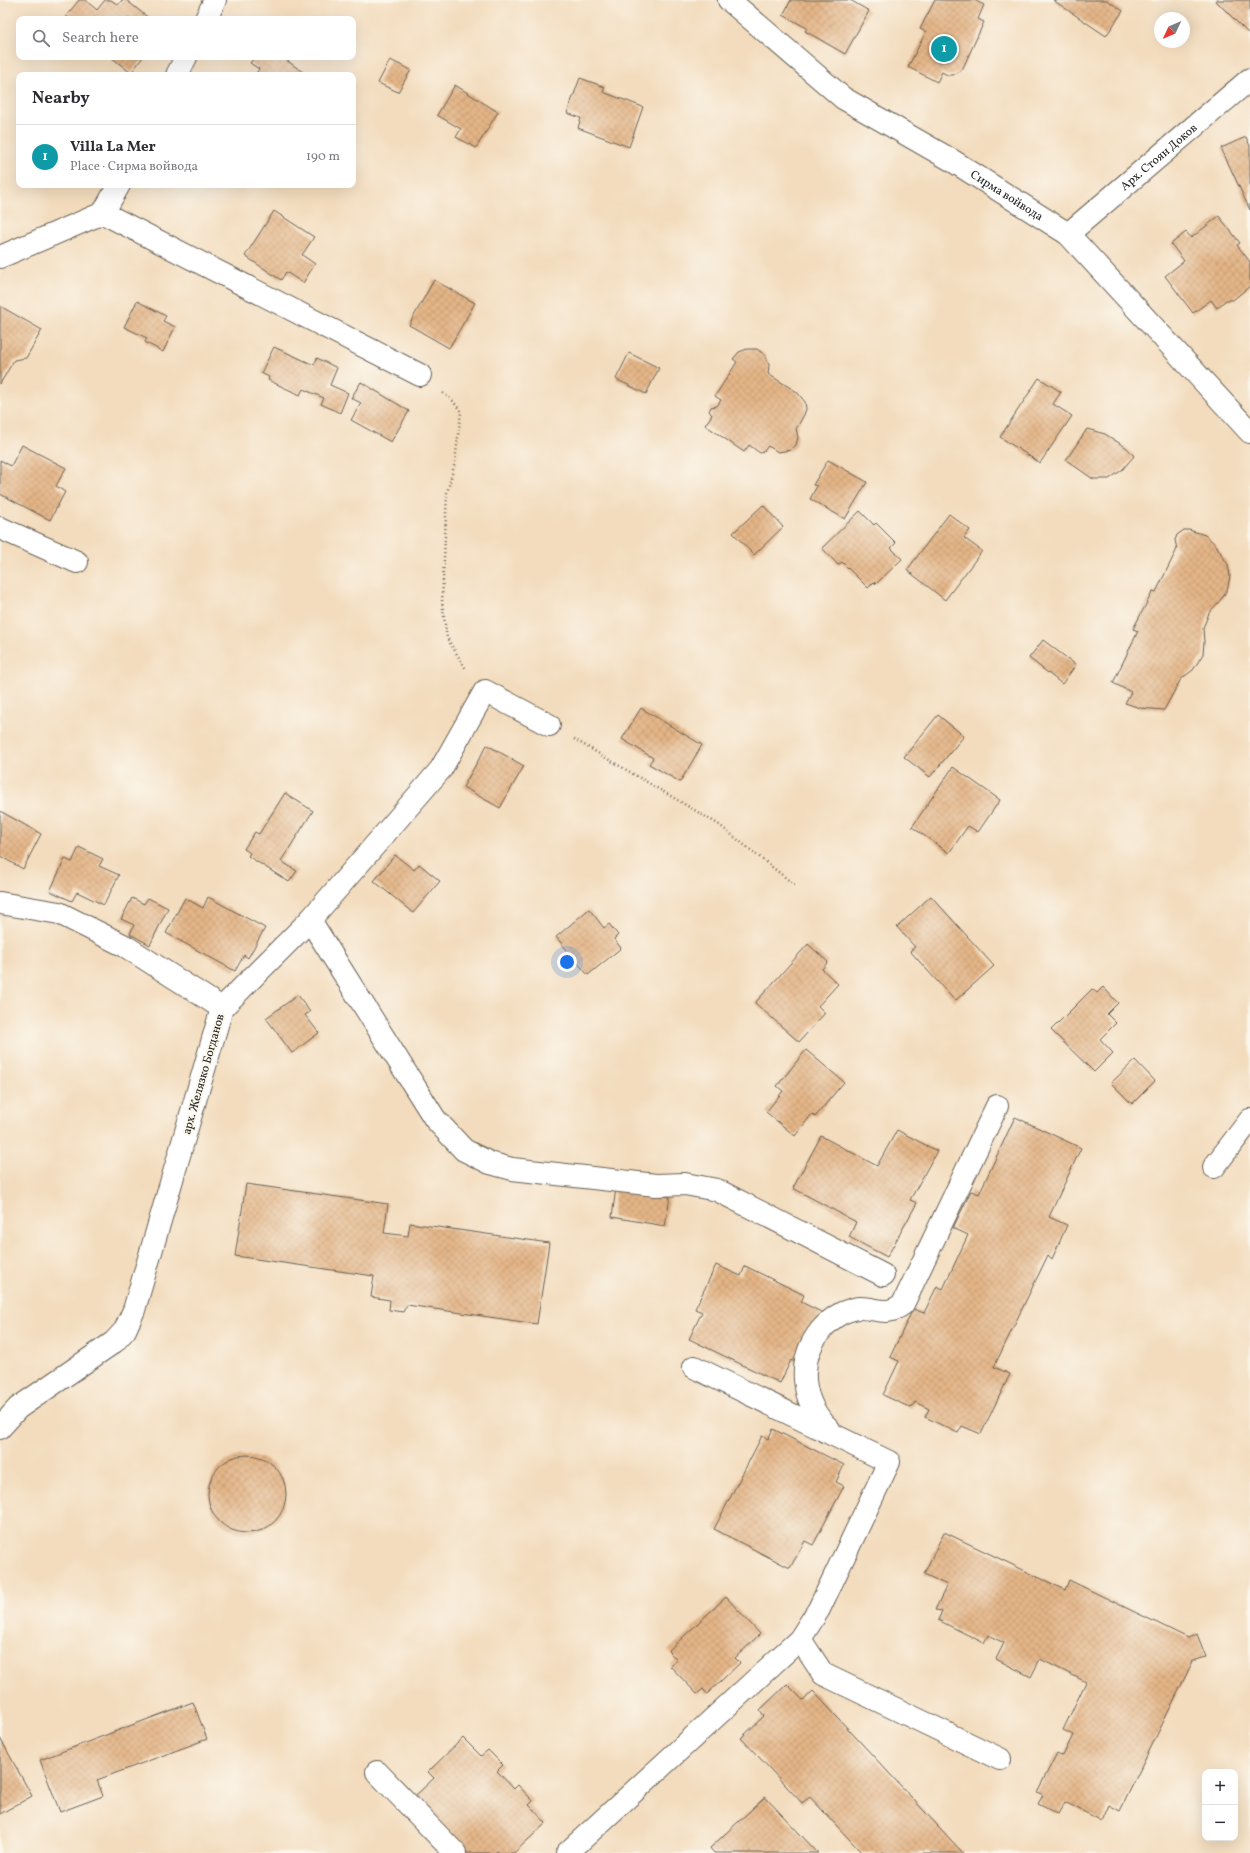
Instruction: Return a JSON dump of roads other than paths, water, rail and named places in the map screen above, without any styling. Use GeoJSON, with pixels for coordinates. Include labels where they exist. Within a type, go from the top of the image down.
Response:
{"type":"FeatureCollection","features":[{"type":"Feature","properties":{"kind":"street"},"geometry":{"type":"LineString","coordinates":[[208,16],[216,0]]}},
{"type":"Feature","properties":{"kind":"street","name":"Сирма войвода"},"geometry":{"type":"LineString","coordinates":[[729,0],[843,98],[953,161],[1068,234],[1250,432]]}},
{"type":"Feature","properties":{"kind":"street"},"geometry":{"type":"LineString","coordinates":[[178,72],[184,60]]}},
{"type":"Feature","properties":{"kind":"street","name":"Арх. Стоян Доков"},"geometry":{"type":"LineString","coordinates":[[1068,234],[1250,79]]}},
{"type":"Feature","properties":{"kind":"street"},"geometry":{"type":"LineString","coordinates":[[0,257],[103,214],[117,188]]}},
{"type":"Feature","properties":{"kind":"street"},"geometry":{"type":"LineString","coordinates":[[103,214],[420,375]]}},
{"type":"Feature","properties":{"kind":"street"},"geometry":{"type":"LineString","coordinates":[[0,528],[77,562]]}},
{"type":"Feature","properties":{"kind":"street"},"geometry":{"type":"LineString","coordinates":[[222,1008],[310,920],[441,769],[485,691],[549,724]]}},
{"type":"Feature","properties":{"kind":"street","name":"арх. Желязко Богданов"},"geometry":{"type":"LineString","coordinates":[[0,903],[59,913],[125,946],[222,1008],[134,1310],[125,1330],[114,1342],[18,1408],[0,1428]]}},
{"type":"Feature","properties":{"kind":"street"},"geometry":{"type":"LineString","coordinates":[[310,920],[435,1118],[464,1150],[490,1163],[512,1170],[656,1184],[685,1184],[717,1190],[883,1276]]}},
{"type":"Feature","properties":{"kind":"street"},"geometry":{"type":"LineString","coordinates":[[834,1434],[812,1409],[807,1394],[804,1375],[805,1362],[814,1338],[826,1324],[841,1313],[858,1308],[885,1312],[896,1310],[903,1304],[997,1106]]}},
{"type":"Feature","properties":{"kind":"street"},"geometry":{"type":"LineString","coordinates":[[1214,1167],[1250,1120]]}},
{"type":"Feature","properties":{"kind":"street"},"geometry":{"type":"LineString","coordinates":[[567,1853],[800,1639],[819,1610],[889,1462],[694,1367]]}},
{"type":"Feature","properties":{"kind":"street"},"geometry":{"type":"LineString","coordinates":[[800,1639],[823,1674],[1000,1759]]}},
{"type":"Feature","properties":{"kind":"street"},"geometry":{"type":"LineString","coordinates":[[377,1772],[455,1853]]}},
{"type":"Feature","properties":{"kind":"place","name":"Villa La Mer"},"geometry":{"type":"Point","coordinates":[944,49]}}]}
